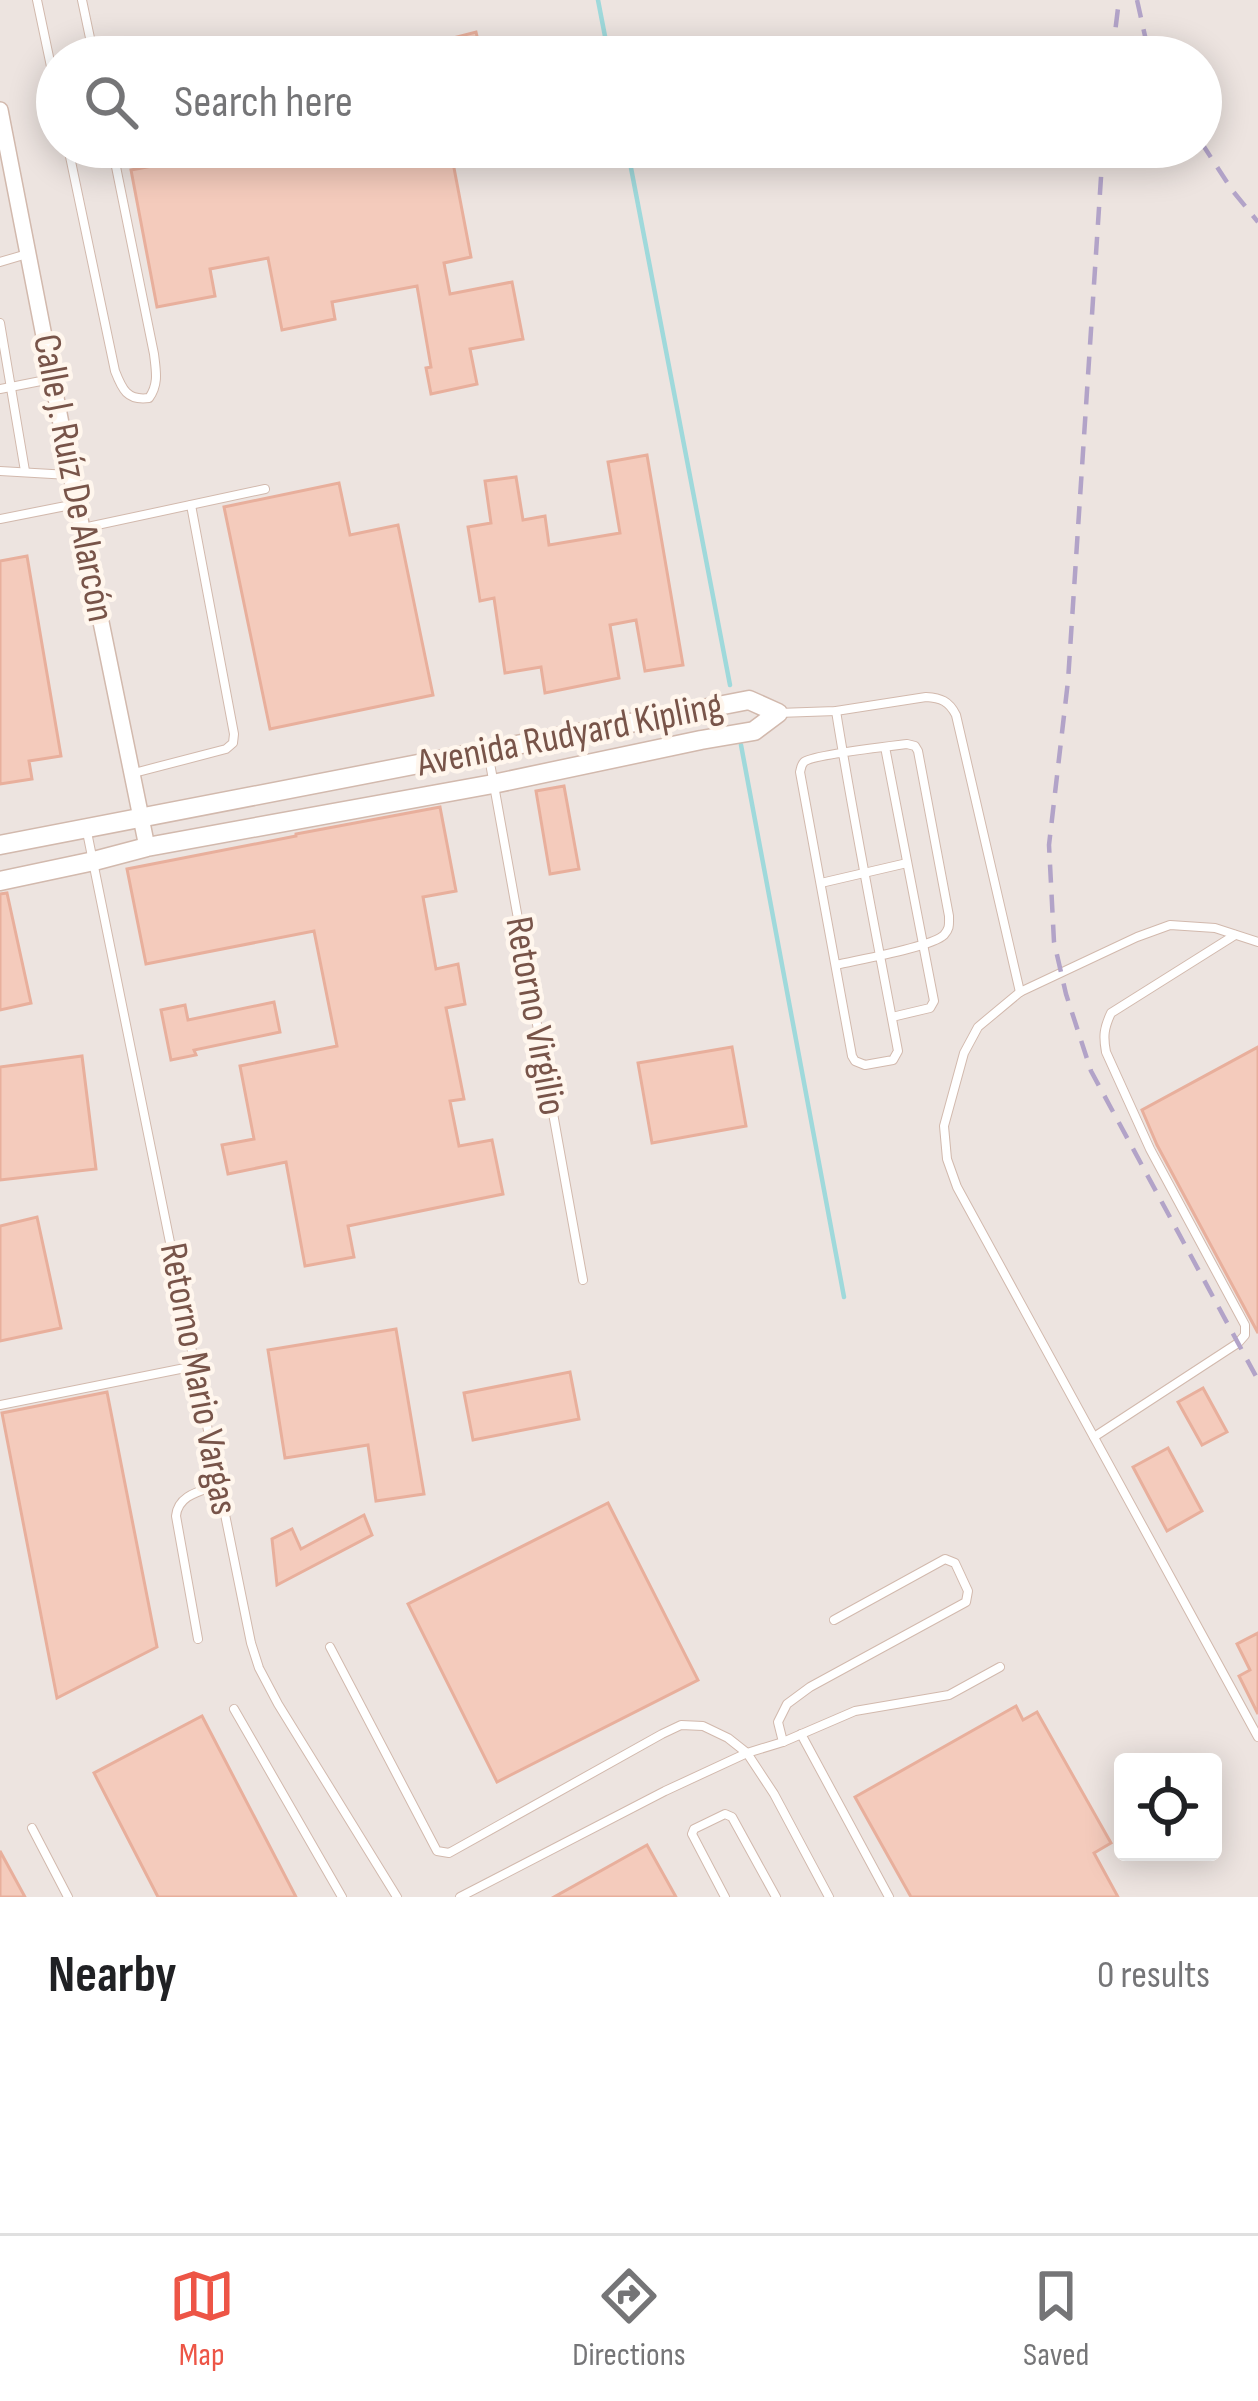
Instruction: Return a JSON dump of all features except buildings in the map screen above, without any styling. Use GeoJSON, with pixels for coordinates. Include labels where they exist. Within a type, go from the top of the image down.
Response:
{"type":"FeatureCollection","features":[{"type":"Feature","properties":{"kind":"street","name":"Calle J. Ruíz De Alarcón"},"geometry":{"type":"LineString","coordinates":[[0,110],[147,847]]}},
{"type":"Feature","properties":{"kind":"street","name":"Avenida Rudyard Kipling"},"geometry":{"type":"LineString","coordinates":[[0,845],[749,700],[778,712],[754,731],[147,847],[0,880]]}},
{"type":"Feature","properties":{"kind":"street"},"geometry":{"type":"LineString","coordinates":[[695,710],[701,740]]}},
{"type":"Feature","properties":{"kind":"lane"},"geometry":{"type":"LineString","coordinates":[[37,0],[45,36]]}},
{"type":"Feature","properties":{"kind":"lane"},"geometry":{"type":"LineString","coordinates":[[82,0],[90,36]]}},
{"type":"Feature","properties":{"kind":"lane"},"geometry":{"type":"LineString","coordinates":[[72,168],[116,371],[122,388],[137,400],[148,398],[157,379],[116,168]]}},
{"type":"Feature","properties":{"kind":"lane"},"geometry":{"type":"LineString","coordinates":[[0,262],[28,254]]}},
{"type":"Feature","properties":{"kind":"lane"},"geometry":{"type":"LineString","coordinates":[[0,322],[5,388],[25,471]]}},
{"type":"Feature","properties":{"kind":"lane"},"geometry":{"type":"LineString","coordinates":[[5,388],[54,378]]}},
{"type":"Feature","properties":{"kind":"lane"},"geometry":{"type":"LineString","coordinates":[[0,471],[71,475]]}},
{"type":"Feature","properties":{"kind":"lane"},"geometry":{"type":"LineString","coordinates":[[82,529],[265,488]]}},
{"type":"Feature","properties":{"kind":"lane"},"geometry":{"type":"LineString","coordinates":[[0,519],[77,504]]}},
{"type":"Feature","properties":{"kind":"lane"},"geometry":{"type":"LineString","coordinates":[[132,773],[233,743],[191,505]]}},
{"type":"Feature","properties":{"kind":"lane"},"geometry":{"type":"LineString","coordinates":[[778,712],[836,711],[926,697],[951,705],[1020,992]]}},
{"type":"Feature","properties":{"kind":"lane"},"geometry":{"type":"LineString","coordinates":[[836,711],[842,754],[865,872],[880,955],[898,1051],[896,1058],[865,1065],[855,1061],[852,1056],[801,767],[807,759],[842,754],[885,747],[907,744],[915,746],[950,916],[940,939],[880,955],[836,965]]}},
{"type":"Feature","properties":{"kind":"lane"},"geometry":{"type":"LineString","coordinates":[[885,747],[934,1004],[892,1017]]}},
{"type":"Feature","properties":{"kind":"lane","name":"Retorno Virgilio"},"geometry":{"type":"LineString","coordinates":[[488,752],[583,1280]]}},
{"type":"Feature","properties":{"kind":"lane","name":"Retorno Mario Vargas"},"geometry":{"type":"LineString","coordinates":[[86,827],[241,1599],[259,1668],[397,1897]]}},
{"type":"Feature","properties":{"kind":"lane"},"geometry":{"type":"LineString","coordinates":[[821,884],[908,863]]}},
{"type":"Feature","properties":{"kind":"lane"},"geometry":{"type":"LineString","coordinates":[[1258,942],[1215,928],[1170,925],[1020,992],[969,1040],[944,1126],[957,1187],[1258,1737]]}},
{"type":"Feature","properties":{"kind":"lane"},"geometry":{"type":"LineString","coordinates":[[1094,1437],[1245,1335],[1245,1325],[1150,1149],[1103,1037],[1111,1013],[1235,934]]}},
{"type":"Feature","properties":{"kind":"lane"},"geometry":{"type":"LineString","coordinates":[[0,1405],[195,1366]]}},
{"type":"Feature","properties":{"kind":"lane"},"geometry":{"type":"LineString","coordinates":[[198,1639],[177,1507],[184,1498],[220,1484]]}},
{"type":"Feature","properties":{"kind":"lane"},"geometry":{"type":"LineString","coordinates":[[783,1742],[778,1722],[787,1704],[966,1602],[968,1591],[955,1563],[945,1559],[834,1620]]}},
{"type":"Feature","properties":{"kind":"lane"},"geometry":{"type":"LineString","coordinates":[[330,1647],[433,1846],[442,1853],[681,1725],[691,1724],[716,1730],[747,1753],[830,1897]]}},
{"type":"Feature","properties":{"kind":"lane"},"geometry":{"type":"LineString","coordinates":[[460,1897],[747,1753],[855,1711],[949,1695],[1000,1667]]}},
{"type":"Feature","properties":{"kind":"lane"},"geometry":{"type":"LineString","coordinates":[[234,1709],[342,1897]]}},
{"type":"Feature","properties":{"kind":"lane"},"geometry":{"type":"LineString","coordinates":[[801,1734],[889,1897]]}},
{"type":"Feature","properties":{"kind":"lane"},"geometry":{"type":"LineString","coordinates":[[724,1897],[692,1837],[694,1828],[724,1814],[732,1817],[776,1897]]}},
{"type":"Feature","properties":{"kind":"lane"},"geometry":{"type":"LineString","coordinates":[[32,1828],[68,1897]]}},
{"type":"Feature","properties":{"kind":"shaded area"},"geometry":{"type":"Polygon","coordinates":[[[0,0],[1258,0],[1258,1897],[0,1897],[0,0]]]}},
{"type":"Feature","properties":{"kind":"waterway"},"geometry":{"type":"LineString","coordinates":[[598,0],[605,36]]}},
{"type":"Feature","properties":{"kind":"waterway"},"geometry":{"type":"LineString","coordinates":[[631,168],[730,685]]}},
{"type":"Feature","properties":{"kind":"waterway"},"geometry":{"type":"LineString","coordinates":[[741,745],[844,1297]]}},
{"type":"Feature","properties":{"kind":"railway"},"geometry":{"type":"LineString","coordinates":[[1115,36],[1119,0]]}},
{"type":"Feature","properties":{"kind":"railway"},"geometry":{"type":"LineString","coordinates":[[1137,0],[1145,36]]}},
{"type":"Feature","properties":{"kind":"railway"},"geometry":{"type":"LineString","coordinates":[[1102,168],[1068,681],[1049,845],[1054,942],[1091,1071],[1258,1380]]}},
{"type":"Feature","properties":{"kind":"railway"},"geometry":{"type":"LineString","coordinates":[[1218,168],[1258,222]]}}]}
